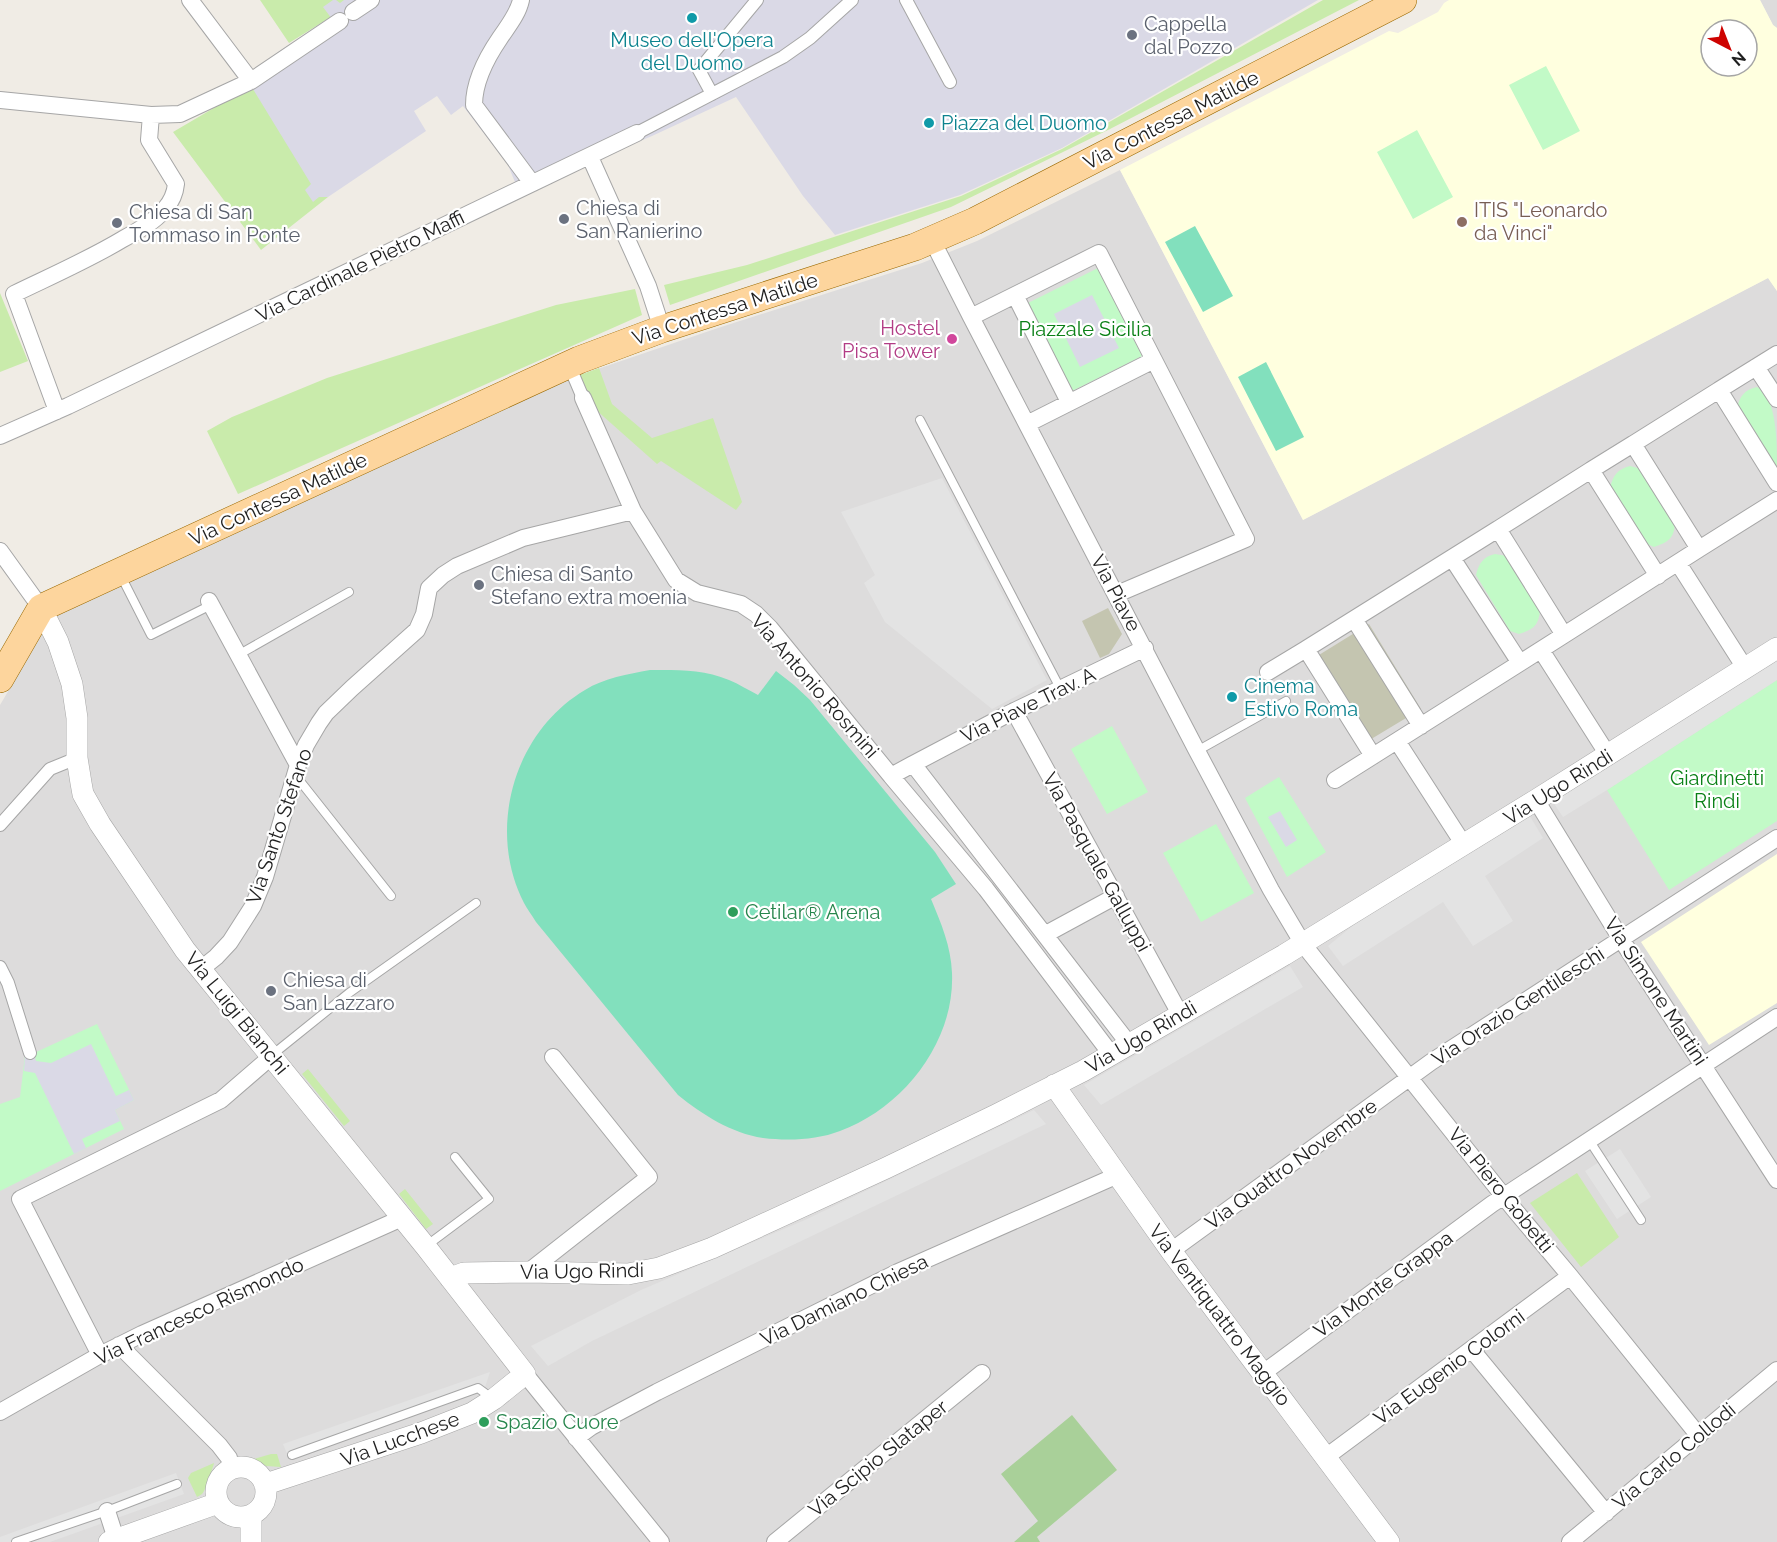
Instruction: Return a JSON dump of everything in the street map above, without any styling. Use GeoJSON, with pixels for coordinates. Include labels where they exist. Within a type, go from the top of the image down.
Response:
{"type":"FeatureCollection","features":[{"type":"Feature","properties":{"kind":"main road","name":"Via Contessa Matilde"},"geometry":{"type":"LineString","coordinates":[[41,608],[569,364],[662,329],[932,240],[1004,206],[1403,0]]}},
{"type":"Feature","properties":{"kind":"main road"},"geometry":{"type":"LineString","coordinates":[[0,679],[41,608]]}},
{"type":"Feature","properties":{"kind":"street"},"geometry":{"type":"LineString","coordinates":[[190,0],[251,81]]}},
{"type":"Feature","properties":{"kind":"street"},"geometry":{"type":"LineString","coordinates":[[0,100],[151,115],[180,114],[251,81],[371,0]]}},
{"type":"Feature","properties":{"kind":"street"},"geometry":{"type":"LineString","coordinates":[[521,0],[482,71],[474,95],[474,105],[532,183]]}},
{"type":"Feature","properties":{"kind":"street"},"geometry":{"type":"LineString","coordinates":[[758,0],[699,70],[715,92],[783,57],[810,38],[852,0]]}},
{"type":"Feature","properties":{"kind":"street"},"geometry":{"type":"LineString","coordinates":[[906,0],[950,82]]}},
{"type":"Feature","properties":{"kind":"street","name":"Via Cardinale Pietro Maffi"},"geometry":{"type":"LineString","coordinates":[[0,436],[590,157],[715,92]]}},
{"type":"Feature","properties":{"kind":"street"},"geometry":{"type":"LineString","coordinates":[[57,411],[14,294],[106,249],[135,232],[167,207],[172,200],[176,184],[148,140],[151,115]]}},
{"type":"Feature","properties":{"kind":"street"},"geometry":{"type":"LineString","coordinates":[[590,157],[648,286],[662,329]]}},
{"type":"Feature","properties":{"kind":"street","name":"Via Piave"},"geometry":{"type":"LineString","coordinates":[[932,240],[1197,751],[1271,890],[1303,944]]}},
{"type":"Feature","properties":{"kind":"street"},"geometry":{"type":"LineString","coordinates":[[970,317],[1099,253],[1246,539],[1117,594]]}},
{"type":"Feature","properties":{"kind":"street"},"geometry":{"type":"LineString","coordinates":[[1014,295],[1069,402]]}},
{"type":"Feature","properties":{"kind":"street"},"geometry":{"type":"LineString","coordinates":[[1268,672],[1777,354]]}},
{"type":"Feature","properties":{"kind":"street"},"geometry":{"type":"LineString","coordinates":[[1027,424],[1154,360]]}},
{"type":"Feature","properties":{"kind":"street"},"geometry":{"type":"LineString","coordinates":[[569,364],[633,511]]}},
{"type":"Feature","properties":{"kind":"street"},"geometry":{"type":"LineString","coordinates":[[1756,367],[1777,399]]}},
{"type":"Feature","properties":{"kind":"street"},"geometry":{"type":"LineString","coordinates":[[1719,390],[1777,483]]}},
{"type":"Feature","properties":{"kind":"street"},"geometry":{"type":"LineString","coordinates":[[1633,444],[1699,549]]}},
{"type":"Feature","properties":{"kind":"street"},"geometry":{"type":"LineString","coordinates":[[1591,470],[1658,576]]}},
{"type":"Feature","properties":{"kind":"street"},"geometry":{"type":"LineString","coordinates":[[1335,780],[1777,500]]}},
{"type":"Feature","properties":{"kind":"street","name":"Via Santo Stefano"},"geometry":{"type":"LineString","coordinates":[[201,969],[230,942],[252,906],[265,877],[306,745],[326,714],[417,630],[424,614],[429,588],[442,575],[457,566],[523,538],[633,511]]}},
{"type":"Feature","properties":{"kind":"street","name":"Via Antonio Rosmini"},"geometry":{"type":"LineString","coordinates":[[633,511],[676,580],[698,593],[741,604],[756,614],[770,628],[986,889],[1111,1054]]}},
{"type":"Feature","properties":{"kind":"street"},"geometry":{"type":"LineString","coordinates":[[1497,529],[1564,635]]}},
{"type":"Feature","properties":{"kind":"street"},"geometry":{"type":"LineString","coordinates":[[0,551],[41,608]]}},
{"type":"Feature","properties":{"kind":"street"},"geometry":{"type":"LineString","coordinates":[[1452,558],[1520,663]]}},
{"type":"Feature","properties":{"kind":"street"},"geometry":{"type":"LineString","coordinates":[[1678,563],[1745,668]]}},
{"type":"Feature","properties":{"kind":"street"},"geometry":{"type":"LineString","coordinates":[[208,604],[238,655],[297,770]]}},
{"type":"Feature","properties":{"kind":"street","name":"Via Luigi Bianchi"},"geometry":{"type":"LineString","coordinates":[[41,608],[58,642],[72,684],[77,718],[76,758],[84,794],[94,815],[172,932],[426,1247],[525,1374]]}},
{"type":"Feature","properties":{"kind":"street"},"geometry":{"type":"LineString","coordinates":[[1354,619],[1420,726]]}},
{"type":"Feature","properties":{"kind":"street","name":"Via Piave Trav. A"},"geometry":{"type":"LineString","coordinates":[[913,764],[1014,711],[1144,648]]}},
{"type":"Feature","properties":{"kind":"street","name":"Via Ugo Rindi"},"geometry":{"type":"LineString","coordinates":[[450,1278],[464,1274],[528,1272],[628,1274],[659,1268],[712,1248],[886,1168],[1054,1086],[1303,944],[1777,648]]}},
{"type":"Feature","properties":{"kind":"street"},"geometry":{"type":"LineString","coordinates":[[1306,649],[1373,756]]}},
{"type":"Feature","properties":{"kind":"street"},"geometry":{"type":"LineString","coordinates":[[1541,650],[1608,755]]}},
{"type":"Feature","properties":{"kind":"street","name":"Via Pasquale Galluppi"},"geometry":{"type":"LineString","coordinates":[[1014,711],[1180,1014]]}},
{"type":"Feature","properties":{"kind":"street"},"geometry":{"type":"LineString","coordinates":[[1397,741],[1464,845]]}},
{"type":"Feature","properties":{"kind":"street"},"geometry":{"type":"LineString","coordinates":[[0,825],[50,769],[76,758]]}},
{"type":"Feature","properties":{"kind":"street"},"geometry":{"type":"LineString","coordinates":[[913,764],[1129,1044]]}},
{"type":"Feature","properties":{"kind":"street","name":"Via Antonio Rosmini"},"geometry":{"type":"LineString","coordinates":[[891,776],[913,764]]}},
{"type":"Feature","properties":{"kind":"street","name":"Via Simone Martini"},"geometry":{"type":"LineString","coordinates":[[1536,800],[1621,939],[1777,1180]]}},
{"type":"Feature","properties":{"kind":"street","name":"Via Orazio Gentileschi"},"geometry":{"type":"LineString","coordinates":[[1410,1077],[1777,838]]}},
{"type":"Feature","properties":{"kind":"street"},"geometry":{"type":"LineString","coordinates":[[1046,934],[1116,896]]}},
{"type":"Feature","properties":{"kind":"street","name":"Via Piero Gobetti"},"geometry":{"type":"LineString","coordinates":[[1303,944],[1503,1196],[1699,1436]]}},
{"type":"Feature","properties":{"kind":"street"},"geometry":{"type":"LineString","coordinates":[[0,967],[8,983],[30,1053]]}},
{"type":"Feature","properties":{"kind":"street","name":"Via Monte Grappa"},"geometry":{"type":"LineString","coordinates":[[1263,1373],[1503,1196],[1777,1017]]}},
{"type":"Feature","properties":{"kind":"street"},"geometry":{"type":"LineString","coordinates":[[100,1355],[20,1199],[221,1100],[272,1056]]}},
{"type":"Feature","properties":{"kind":"street"},"geometry":{"type":"LineString","coordinates":[[528,1272],[649,1177],[553,1057]]}},
{"type":"Feature","properties":{"kind":"street","name":"Via Quattro Novembre"},"geometry":{"type":"LineString","coordinates":[[1171,1251],[1410,1077]]}},
{"type":"Feature","properties":{"kind":"street","name":"Via Ventiquattro Maggio"},"geometry":{"type":"LineString","coordinates":[[1054,1086],[1171,1251],[1389,1542]]}},
{"type":"Feature","properties":{"kind":"street","name":"Via Damiano Chiesa"},"geometry":{"type":"LineString","coordinates":[[576,1438],[591,1427],[657,1392],[898,1272],[1118,1175]]}},
{"type":"Feature","properties":{"kind":"street","name":"Via Francesco Rismondo"},"geometry":{"type":"LineString","coordinates":[[0,1412],[119,1345],[402,1218]]}},
{"type":"Feature","properties":{"kind":"street","name":"Via Eugenio Colorni"},"geometry":{"type":"LineString","coordinates":[[1326,1457],[1570,1276]]}},
{"type":"Feature","properties":{"kind":"street"},"geometry":{"type":"LineString","coordinates":[[119,1345],[219,1445],[229,1458],[232,1469]]}},
{"type":"Feature","properties":{"kind":"street"},"geometry":{"type":"LineString","coordinates":[[1472,1350],[1606,1513]]}},
{"type":"Feature","properties":{"kind":"street","name":"Via Carlo Collodi"},"geometry":{"type":"LineString","coordinates":[[1570,1542],[1777,1370]]}},
{"type":"Feature","properties":{"kind":"street","name":"Via Scipio Slataper"},"geometry":{"type":"LineString","coordinates":[[775,1542],[982,1373]]}},
{"type":"Feature","properties":{"kind":"street"},"geometry":{"type":"LineString","coordinates":[[525,1374],[661,1542]]}},
{"type":"Feature","properties":{"kind":"street","name":"Via Lucchese"},"geometry":{"type":"LineString","coordinates":[[266,1484],[360,1454],[472,1413],[525,1374]]}},
{"type":"Feature","properties":{"kind":"street"},"geometry":{"type":"LineString","coordinates":[[248,1468],[260,1475],[266,1484],[264,1504],[251,1515],[243,1517],[228,1514],[218,1503],[216,1489],[219,1481],[225,1473],[232,1469],[248,1468]]}},
{"type":"Feature","properties":{"kind":"street"},"geometry":{"type":"LineString","coordinates":[[107,1511],[112,1541],[218,1503]]}},
{"type":"Feature","properties":{"kind":"street"},"geometry":{"type":"LineString","coordinates":[[251,1515],[251,1542]]}},
{"type":"Feature","properties":{"kind":"lane"},"geometry":{"type":"LineString","coordinates":[[920,420],[1060,688]]}},
{"type":"Feature","properties":{"kind":"lane"},"geometry":{"type":"LineString","coordinates":[[119,573],[151,635],[208,604]]}},
{"type":"Feature","properties":{"kind":"lane"},"geometry":{"type":"LineString","coordinates":[[238,655],[349,592]]}},
{"type":"Feature","properties":{"kind":"lane"},"geometry":{"type":"LineString","coordinates":[[1197,751],[1286,701]]}},
{"type":"Feature","properties":{"kind":"lane"},"geometry":{"type":"LineString","coordinates":[[297,770],[391,897]]}},
{"type":"Feature","properties":{"kind":"lane"},"geometry":{"type":"LineString","coordinates":[[272,1056],[350,993],[476,903]]}},
{"type":"Feature","properties":{"kind":"lane"},"geometry":{"type":"LineString","coordinates":[[1589,1139],[1641,1220]]}},
{"type":"Feature","properties":{"kind":"lane"},"geometry":{"type":"LineString","coordinates":[[426,1247],[489,1199],[455,1157]]}},
{"type":"Feature","properties":{"kind":"lane"},"geometry":{"type":"LineString","coordinates":[[292,1455],[477,1388],[494,1399]]}},
{"type":"Feature","properties":{"kind":"lane"},"geometry":{"type":"LineString","coordinates":[[352,1432],[360,1454]]}},
{"type":"Feature","properties":{"kind":"lane"},"geometry":{"type":"LineString","coordinates":[[16,1542],[177,1484]]}},
{"type":"Feature","properties":{"kind":"shaded area","name":"Piazza del Duomo"},"geometry":{"type":"Polygon","coordinates":[[[333,0],[340,3],[344,0],[1318,0],[1062,148],[960,195],[835,235],[803,196],[736,97],[652,136],[519,192],[508,165],[463,106],[451,115],[437,96],[414,111],[426,131],[328,197],[319,197],[313,202],[305,190],[311,184],[245,76],[284,48],[332,19],[323,7],[333,0]]]}},
{"type":"Feature","properties":{"kind":"shaded area","name":"ITIS \"Leonardo da Vinci\""},"geometry":{"type":"Polygon","coordinates":[[[1449,0],[1760,0],[1773,25],[1777,28],[1777,291],[1768,278],[1303,520],[1120,170],[1389,31],[1398,33],[1438,12],[1449,0]]]}},
{"type":"Feature","properties":{"kind":"shaded area"},"geometry":{"type":"Polygon","coordinates":[[[1760,0],[1777,0],[1777,28],[1773,25],[1760,0]]]}},
{"type":"Feature","properties":{"kind":"shaded area"},"geometry":{"type":"Polygon","coordinates":[[[1120,170],[1303,520],[1768,278],[1777,291],[1777,1542],[0,1542],[0,705],[54,614],[569,374],[580,375],[922,263],[977,241],[1120,170]]]}},
{"type":"Feature","properties":{"kind":"shaded area","name":"Piazzale Sicilia"},"geometry":{"type":"Polygon","coordinates":[[[1092,295],[1119,348],[1080,367],[1054,314],[1092,295]]]}},
{"type":"Feature","properties":{"kind":"shaded area"},"geometry":{"type":"Polygon","coordinates":[[[942,478],[1047,680],[992,709],[885,622],[864,583],[875,575],[841,512],[942,478]]]}},
{"type":"Feature","properties":{"kind":"shaded area"},"geometry":{"type":"Polygon","coordinates":[[[1108,608],[1122,634],[1109,654],[1100,658],[1082,621],[1108,608]]]}},
{"type":"Feature","properties":{"kind":"shaded area"},"geometry":{"type":"Polygon","coordinates":[[[1369,624],[1421,709],[1358,747],[1306,663],[1369,624]]]}},
{"type":"Feature","properties":{"kind":"shaded area"},"geometry":{"type":"Polygon","coordinates":[[[1777,658],[1777,680],[1563,817],[1553,802],[1777,658]]]}},
{"type":"Feature","properties":{"kind":"shaded area"},"geometry":{"type":"Polygon","coordinates":[[[1280,811],[1297,840],[1286,847],[1268,817],[1280,811]]]}},
{"type":"Feature","properties":{"kind":"shaded area"},"geometry":{"type":"Polygon","coordinates":[[[1528,813],[1543,838],[1485,876],[1513,921],[1473,946],[1443,902],[1343,966],[1328,946],[1356,923],[1528,813]]]}},
{"type":"Feature","properties":{"kind":"shaded area"},"geometry":{"type":"Polygon","coordinates":[[[1777,854],[1777,1003],[1709,1045],[1641,942],[1777,854]]]}},
{"type":"Feature","properties":{"kind":"shaded area"},"geometry":{"type":"Polygon","coordinates":[[[1290,966],[1303,987],[1101,1105],[1084,1085],[1290,966]]]}},
{"type":"Feature","properties":{"kind":"shaded area"},"geometry":{"type":"Polygon","coordinates":[[[91,1044],[116,1096],[129,1090],[134,1100],[115,1110],[120,1121],[82,1139],[86,1148],[74,1154],[35,1073],[24,1071],[25,1055],[34,1053],[36,1061],[51,1063],[91,1044]]]}},
{"type":"Feature","properties":{"kind":"shaded area"},"geometry":{"type":"Polygon","coordinates":[[[1034,1110],[1046,1124],[592,1341],[548,1366],[531,1346],[641,1290],[805,1220],[1034,1110]]]}},
{"type":"Feature","properties":{"kind":"shaded area"},"geometry":{"type":"Polygon","coordinates":[[[1620,1149],[1651,1197],[1617,1219],[1585,1171],[1620,1149]]]}},
{"type":"Feature","properties":{"kind":"shaded area"},"geometry":{"type":"Polygon","coordinates":[[[490,1372],[485,1387],[288,1456],[283,1444],[490,1372]]]}},
{"type":"Feature","properties":{"kind":"shaded area"},"geometry":{"type":"Polygon","coordinates":[[[176,1473],[184,1494],[50,1542],[0,1542],[0,1537],[176,1473]]]}},
{"type":"Feature","properties":{"kind":"green space"},"geometry":{"type":"Polygon","coordinates":[[[260,0],[346,0],[334,15],[289,43],[260,0]]]}},
{"type":"Feature","properties":{"kind":"green space"},"geometry":{"type":"Polygon","coordinates":[[[1323,0],[1359,0],[1110,129],[951,207],[670,305],[664,285],[747,265],[961,196],[1062,149],[1323,0]]]}},
{"type":"Feature","properties":{"kind":"green space"},"geometry":{"type":"Polygon","coordinates":[[[1546,66],[1580,131],[1543,150],[1509,85],[1546,66]]]}},
{"type":"Feature","properties":{"kind":"green space"},"geometry":{"type":"Polygon","coordinates":[[[258,82],[328,197],[261,250],[173,132],[258,82]]]}},
{"type":"Feature","properties":{"kind":"green space"},"geometry":{"type":"Polygon","coordinates":[[[1417,130],[1453,197],[1413,219],[1377,152],[1417,130]]]}},
{"type":"Feature","properties":{"kind":"green space"},"geometry":{"type":"Polygon","coordinates":[[[1195,226],[1233,296],[1203,312],[1165,242],[1195,226]]]}},
{"type":"Feature","properties":{"kind":"green space","name":"Piazzale Sicilia"},"geometry":{"type":"Polygon","coordinates":[[[1098,268],[1142,356],[1072,391],[1028,303],[1098,268]]]}},
{"type":"Feature","properties":{"kind":"green space"},"geometry":{"type":"Polygon","coordinates":[[[635,289],[642,315],[238,494],[207,431],[232,417],[327,378],[556,305],[635,289]]]}},
{"type":"Feature","properties":{"kind":"green space"},"geometry":{"type":"Polygon","coordinates":[[[0,293],[28,361],[0,372],[0,293]]]}},
{"type":"Feature","properties":{"kind":"green space"},"geometry":{"type":"Polygon","coordinates":[[[1266,362],[1304,437],[1276,451],[1238,377],[1266,362]]]}},
{"type":"Feature","properties":{"kind":"green space"},"geometry":{"type":"Polygon","coordinates":[[[599,368],[612,404],[652,438],[713,418],[742,502],[736,510],[661,461],[657,464],[595,409],[580,375],[599,368]]]}},
{"type":"Feature","properties":{"kind":"green space"},"geometry":{"type":"Polygon","coordinates":[[[1757,387],[1764,392],[1772,410],[1776,433],[1777,466],[1771,464],[1737,408],[1743,394],[1757,387]]]}},
{"type":"Feature","properties":{"kind":"green space"},"geometry":{"type":"Polygon","coordinates":[[[1630,466],[1641,469],[1675,523],[1669,539],[1654,547],[1645,543],[1610,488],[1617,473],[1630,466]]]}},
{"type":"Feature","properties":{"kind":"green space"},"geometry":{"type":"Polygon","coordinates":[[[1495,554],[1507,556],[1540,611],[1538,621],[1528,631],[1519,634],[1510,631],[1476,575],[1482,561],[1495,554]]]}},
{"type":"Feature","properties":{"kind":"green space","name":"Cetilar® Arena"},"geometry":{"type":"Polygon","coordinates":[[[650,670],[690,671],[719,676],[758,695],[776,671],[810,700],[935,852],[956,884],[931,899],[948,944],[951,963],[951,999],[945,1024],[921,1069],[904,1089],[885,1106],[840,1131],[802,1139],[763,1138],[740,1132],[707,1116],[678,1095],[536,922],[524,903],[513,874],[508,844],[508,814],[514,784],[524,756],[540,731],[560,708],[585,690],[608,679],[650,670]]]}},
{"type":"Feature","properties":{"kind":"green space","name":"Giardinetti Rindi"},"geometry":{"type":"Polygon","coordinates":[[[1777,680],[1777,821],[1669,890],[1607,790],[1777,680]]]}},
{"type":"Feature","properties":{"kind":"green space"},"geometry":{"type":"Polygon","coordinates":[[[1112,726],[1148,792],[1107,814],[1071,749],[1112,726]]]}},
{"type":"Feature","properties":{"kind":"green space"},"geometry":{"type":"Polygon","coordinates":[[[1279,777],[1326,852],[1287,877],[1245,798],[1279,777]]]}},
{"type":"Feature","properties":{"kind":"green space"},"geometry":{"type":"Polygon","coordinates":[[[1216,824],[1254,893],[1201,922],[1163,853],[1216,824]]]}},
{"type":"Feature","properties":{"kind":"green space"},"geometry":{"type":"Polygon","coordinates":[[[97,1024],[134,1100],[115,1110],[124,1129],[0,1191],[0,1104],[20,1097],[25,1055],[97,1024]]]}},
{"type":"Feature","properties":{"kind":"green space"},"geometry":{"type":"Polygon","coordinates":[[[308,1069],[350,1121],[344,1126],[302,1074],[308,1069]]]}},
{"type":"Feature","properties":{"kind":"green space"},"geometry":{"type":"Polygon","coordinates":[[[1577,1173],[1619,1237],[1581,1267],[1530,1203],[1577,1173]]]}},
{"type":"Feature","properties":{"kind":"green space"},"geometry":{"type":"Polygon","coordinates":[[[405,1189],[433,1224],[426,1229],[399,1194],[405,1189]]]}},
{"type":"Feature","properties":{"kind":"green space"},"geometry":{"type":"Polygon","coordinates":[[[1072,1415],[1117,1470],[1037,1537],[1040,1542],[1014,1542],[1038,1521],[1001,1474],[1072,1415]]]}},
{"type":"Feature","properties":{"kind":"green space"},"geometry":{"type":"Polygon","coordinates":[[[277,1454],[281,1467],[266,1466],[254,1459],[277,1454]]]}},
{"type":"Feature","properties":{"kind":"green space"},"geometry":{"type":"Polygon","coordinates":[[[214,1463],[205,1489],[197,1497],[188,1478],[191,1473],[214,1463]]]}},
{"type":"Feature","properties":{"kind":"place","name":"Museo dell'Opera del Duomo"},"geometry":{"type":"Point","coordinates":[692,18]}},
{"type":"Feature","properties":{"kind":"place","name":"Cappella dal Pozzo"},"geometry":{"type":"Point","coordinates":[1132,35]}},
{"type":"Feature","properties":{"kind":"place","name":"Piazza del Duomo"},"geometry":{"type":"Point","coordinates":[929,123]}},
{"type":"Feature","properties":{"kind":"place","name":"Chiesa di San Ranierino"},"geometry":{"type":"Point","coordinates":[564,219]}},
{"type":"Feature","properties":{"kind":"place","name":"ITIS \"Leonardo da Vinci\""},"geometry":{"type":"Point","coordinates":[1462,222]}},
{"type":"Feature","properties":{"kind":"place","name":"Chiesa di San Tommaso in Ponte"},"geometry":{"type":"Point","coordinates":[117,223]}},
{"type":"Feature","properties":{"kind":"place","name":"Hostel Pisa Tower"},"geometry":{"type":"Point","coordinates":[952,339]}},
{"type":"Feature","properties":{"kind":"place","name":"Chiesa di Santo Stefano extra moenia"},"geometry":{"type":"Point","coordinates":[479,585]}},
{"type":"Feature","properties":{"kind":"place","name":"Cinema Estivo Roma"},"geometry":{"type":"Point","coordinates":[1232,697]}},
{"type":"Feature","properties":{"kind":"place","name":"Cetilar® Arena"},"geometry":{"type":"Point","coordinates":[733,912]}},
{"type":"Feature","properties":{"kind":"place","name":"Chiesa di San Lazzaro"},"geometry":{"type":"Point","coordinates":[271,991]}},
{"type":"Feature","properties":{"kind":"place","name":"Spazio Cuore"},"geometry":{"type":"Point","coordinates":[484,1422]}}]}
